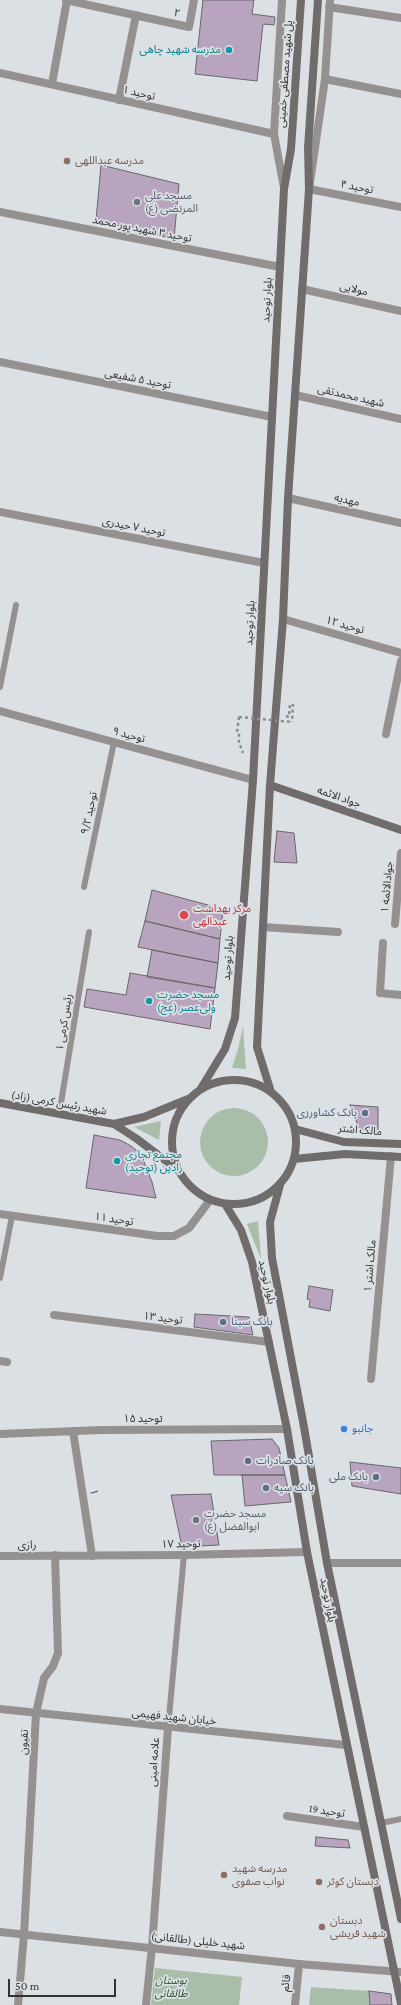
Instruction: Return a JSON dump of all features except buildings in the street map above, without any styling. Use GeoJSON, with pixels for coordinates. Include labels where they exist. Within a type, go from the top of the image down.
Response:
{"type":"FeatureCollection","features":[{"type":"Feature","properties":{"kind":"main road","name":"پل شهید مصطفی خمینی"},"geometry":{"type":"LineString","coordinates":[[291,149],[301,0]]}},
{"type":"Feature","properties":{"kind":"main road"},"geometry":{"type":"LineString","coordinates":[[271,1092],[257,1047],[270,785],[283,619],[288,498],[309,189],[308,148],[318,0]]}},
{"type":"Feature","properties":{"kind":"main road","name":"بلوار توحید"},"geometry":{"type":"LineString","coordinates":[[200,1090],[225,1049],[234,1018],[253,780],[284,189],[291,149]]}},
{"type":"Feature","properties":{"kind":"main road","name":"جواد الائمه"},"geometry":{"type":"LineString","coordinates":[[270,785],[401,830]]}},
{"type":"Feature","properties":{"kind":"main road"},"geometry":{"type":"LineString","coordinates":[[114,1124],[144,1117],[188,1099],[200,1090],[214,1083],[228,1080],[243,1081],[258,1085],[271,1092],[282,1102],[290,1115],[295,1129],[296,1144],[294,1159],[288,1173],[280,1185],[268,1195],[254,1202],[240,1205],[225,1204],[210,1200],[197,1193],[186,1182],[178,1170],[173,1155],[171,1140],[174,1125],[179,1112],[188,1099]]}},
{"type":"Feature","properties":{"kind":"main road","name":"شهید رئیس کرمی (زاد)"},"geometry":{"type":"LineString","coordinates":[[0,1103],[114,1124]]}},
{"type":"Feature","properties":{"kind":"main road"},"geometry":{"type":"LineString","coordinates":[[114,1124],[138,1139],[178,1170]]}},
{"type":"Feature","properties":{"kind":"main road","name":"مالک اشتر"},"geometry":{"type":"LineString","coordinates":[[295,1129],[344,1142],[401,1144]]}},
{"type":"Feature","properties":{"kind":"main road"},"geometry":{"type":"LineString","coordinates":[[294,1159],[344,1154],[401,1157]]}},
{"type":"Feature","properties":{"kind":"main road","name":"بلوار توحید"},"geometry":{"type":"LineString","coordinates":[[280,1185],[270,1222],[272,1258],[303,1420],[327,1563],[381,1823],[398,1890],[401,1919]]}},
{"type":"Feature","properties":{"kind":"main road","name":"بلوار توحید"},"geometry":{"type":"LineString","coordinates":[[225,1204],[240,1230],[252,1262],[287,1429],[307,1552],[346,1745],[398,1972],[401,2004]]}},
{"type":"Feature","properties":{"kind":"street","name":"۲"},"geometry":{"type":"LineString","coordinates":[[66,0],[189,27],[194,0]]}},
{"type":"Feature","properties":{"kind":"street"},"geometry":{"type":"LineString","coordinates":[[52,84],[66,0]]}},
{"type":"Feature","properties":{"kind":"street"},"geometry":{"type":"LineString","coordinates":[[282,0],[274,134],[284,189]]}},
{"type":"Feature","properties":{"kind":"street"},"geometry":{"type":"LineString","coordinates":[[309,189],[325,79],[329,4],[401,18]]}},
{"type":"Feature","properties":{"kind":"street"},"geometry":{"type":"LineString","coordinates":[[119,100],[136,15]]}},
{"type":"Feature","properties":{"kind":"street","name":"توحید ۱"},"geometry":{"type":"LineString","coordinates":[[0,73],[274,134]]}},
{"type":"Feature","properties":{"kind":"street"},"geometry":{"type":"LineString","coordinates":[[325,79],[401,94]]}},
{"type":"Feature","properties":{"kind":"street","name":"توحید ۴"},"geometry":{"type":"LineString","coordinates":[[309,189],[401,207]]}},
{"type":"Feature","properties":{"kind":"street","name":"توحید ۳ شهيد پور محمد"},"geometry":{"type":"LineString","coordinates":[[0,212],[280,267]]}},
{"type":"Feature","properties":{"kind":"street","name":"مولایی"},"geometry":{"type":"LineString","coordinates":[[302,289],[401,311]]}},
{"type":"Feature","properties":{"kind":"street","name":"توحید ۵ شفیعی"},"geometry":{"type":"LineString","coordinates":[[0,362],[272,417]]}},
{"type":"Feature","properties":{"kind":"street","name":"شهید محمدتقی"},"geometry":{"type":"LineString","coordinates":[[296,395],[401,419]]}},
{"type":"Feature","properties":{"kind":"street","name":"مهدیه"},"geometry":{"type":"LineString","coordinates":[[288,498],[401,523]]}},
{"type":"Feature","properties":{"kind":"street","name":"توحید ۷ حیدری"},"geometry":{"type":"LineString","coordinates":[[0,512],[264,563]]}},
{"type":"Feature","properties":{"kind":"street","name":"توحید ۱۲"},"geometry":{"type":"LineString","coordinates":[[283,619],[401,653]]}},
{"type":"Feature","properties":{"kind":"street"},"geometry":{"type":"LineString","coordinates":[[386,734],[401,661]]}},
{"type":"Feature","properties":{"kind":"street","name":"توحید ۹"},"geometry":{"type":"LineString","coordinates":[[0,711],[253,780]]}},
{"type":"Feature","properties":{"kind":"street","name":"جوادالائمه ۱"},"geometry":{"type":"LineString","coordinates":[[395,924],[401,853]]}},
{"type":"Feature","properties":{"kind":"street"},"geometry":{"type":"LineString","coordinates":[[263,927],[338,932]]}},
{"type":"Feature","properties":{"kind":"street"},"geometry":{"type":"LineString","coordinates":[[383,943],[380,993],[401,995]]}},
{"type":"Feature","properties":{"kind":"street","name":"مالک اشتر ۱"},"geometry":{"type":"LineString","coordinates":[[371,1379],[391,1156]]}},
{"type":"Feature","properties":{"kind":"street","name":"توحید ۱۱"},"geometry":{"type":"LineString","coordinates":[[0,1214],[157,1236],[174,1236],[189,1228],[210,1200]]}},
{"type":"Feature","properties":{"kind":"street","name":"توحید ۱۳"},"geometry":{"type":"LineString","coordinates":[[54,1315],[269,1342]]}},
{"type":"Feature","properties":{"kind":"street","name":"توحید ۱۵"},"geometry":{"type":"LineString","coordinates":[[0,1434],[73,1431],[287,1429]]}},
{"type":"Feature","properties":{"kind":"street","name":"۱"},"geometry":{"type":"LineString","coordinates":[[73,1431],[92,1556]]}},
{"type":"Feature","properties":{"kind":"street","name":"توحید ۱۷"},"geometry":{"type":"LineString","coordinates":[[55,1556],[307,1552]]}},
{"type":"Feature","properties":{"kind":"street","name":"رازی"},"geometry":{"type":"LineString","coordinates":[[0,1556],[55,1556]]}},
{"type":"Feature","properties":{"kind":"street","name":"تقیون"},"geometry":{"type":"LineString","coordinates":[[18,2005],[24,1935],[36,1713],[44,1678],[53,1666],[58,1653],[55,1556]]}},
{"type":"Feature","properties":{"kind":"street"},"geometry":{"type":"LineString","coordinates":[[327,1563],[401,1562]]}},
{"type":"Feature","properties":{"kind":"street","name":"خیابان شهید فهیمی"},"geometry":{"type":"LineString","coordinates":[[0,1709],[168,1728],[346,1745]]}},
{"type":"Feature","properties":{"kind":"street","name":"علامه امینی"},"geometry":{"type":"LineString","coordinates":[[146,2005],[152,1947],[168,1728]]}},
{"type":"Feature","properties":{"kind":"street","name":"توحید 19"},"geometry":{"type":"LineString","coordinates":[[287,1816],[364,1827]]}},
{"type":"Feature","properties":{"kind":"street","name":"شهید خلیلی (طالقانی)"},"geometry":{"type":"LineString","coordinates":[[0,1932],[152,1947],[299,1964],[398,1972]]}},
{"type":"Feature","properties":{"kind":"street","name":"قائم"},"geometry":{"type":"LineString","coordinates":[[295,2005],[299,1964]]}},
{"type":"Feature","properties":{"kind":"lane"},"geometry":{"type":"LineString","coordinates":[[0,688],[16,605]]}},
{"type":"Feature","properties":{"kind":"lane","name":"توحید ۹/۲"},"geometry":{"type":"LineString","coordinates":[[84,887],[114,742]]}},
{"type":"Feature","properties":{"kind":"lane","name":"رئیس کرمی ۱"},"geometry":{"type":"LineString","coordinates":[[59,1114],[89,932]]}},
{"type":"Feature","properties":{"kind":"lane"},"geometry":{"type":"LineString","coordinates":[[0,1278],[12,1216]]}},
{"type":"Feature","properties":{"kind":"lane","name":"علامه امینی"},"geometry":{"type":"LineString","coordinates":[[168,1728],[184,1555]]}},
{"type":"Feature","properties":{"kind":"lane"},"geometry":{"type":"LineString","coordinates":[[381,1823],[401,1819]]}},
{"type":"Feature","properties":{"kind":"path"},"geometry":{"type":"LineString","coordinates":[[239,742],[239,717],[292,722],[293,705],[290,704],[289,717]]}},
{"type":"Feature","properties":{"kind":"green space"},"geometry":{"type":"Polygon","coordinates":[[[243,1026],[246,1069],[232,1068],[238,1049],[243,1026]]]}},
{"type":"Feature","properties":{"kind":"green space"},"geometry":{"type":"Polygon","coordinates":[[[227,1108],[241,1108],[253,1113],[263,1123],[268,1135],[268,1149],[263,1161],[253,1171],[241,1176],[227,1176],[215,1171],[205,1161],[200,1149],[200,1135],[205,1123],[215,1113],[227,1108]]]}},
{"type":"Feature","properties":{"kind":"green space"},"geometry":{"type":"Polygon","coordinates":[[[161,1121],[159,1140],[134,1127],[161,1121]]]}},
{"type":"Feature","properties":{"kind":"green space"},"geometry":{"type":"Polygon","coordinates":[[[258,1221],[261,1259],[247,1224],[258,1221]]]}},
{"type":"Feature","properties":{"kind":"green space","name":"بوستان طالقانی"},"geometry":{"type":"Polygon","coordinates":[[[155,1968],[242,1977],[239,2005],[151,2005],[155,1968]]]}},
{"type":"Feature","properties":{"kind":"green space"},"geometry":{"type":"Polygon","coordinates":[[[311,1987],[369,1991],[370,2005],[309,2005],[311,1987]]]}},
{"type":"Feature","properties":{"kind":"place","name":"مدرسه شهید چاهی"},"geometry":{"type":"Point","coordinates":[229,50]}},
{"type":"Feature","properties":{"kind":"place","name":"مدرسه عبداللهی"},"geometry":{"type":"Point","coordinates":[67,161]}},
{"type":"Feature","properties":{"kind":"place","name":"مسجد علی المرتضی (ع)"},"geometry":{"type":"Point","coordinates":[137,202]}},
{"type":"Feature","properties":{"kind":"place","name":"مرکز بهداشت عبدالهی"},"geometry":{"type":"Point","coordinates":[184,915]}},
{"type":"Feature","properties":{"kind":"place","name":"مسجد حضرت ولی‌عصر (عج)"},"geometry":{"type":"Point","coordinates":[149,1001]}},
{"type":"Feature","properties":{"kind":"place","name":"بانک کشاورزی"},"geometry":{"type":"Point","coordinates":[365,1113]}},
{"type":"Feature","properties":{"kind":"place","name":"مجتمع تجاری رادین (توحید)"},"geometry":{"type":"Point","coordinates":[117,1161]}},
{"type":"Feature","properties":{"kind":"place","name":"بانک سینا"},"geometry":{"type":"Point","coordinates":[223,1322]}},
{"type":"Feature","properties":{"kind":"place","name":"جانبو"},"geometry":{"type":"Point","coordinates":[344,1429]}},
{"type":"Feature","properties":{"kind":"place","name":"بانک صادرات"},"geometry":{"type":"Point","coordinates":[248,1461]}},
{"type":"Feature","properties":{"kind":"place","name":"بانک ملی"},"geometry":{"type":"Point","coordinates":[376,1477]}},
{"type":"Feature","properties":{"kind":"place","name":"بانک سپه"},"geometry":{"type":"Point","coordinates":[266,1488]}},
{"type":"Feature","properties":{"kind":"place","name":"مسجد حضرت ابوالفضل (ع)"},"geometry":{"type":"Point","coordinates":[196,1520]}},
{"type":"Feature","properties":{"kind":"place","name":"مدرسه شهید نواب صفوی"},"geometry":{"type":"Point","coordinates":[224,1875]}},
{"type":"Feature","properties":{"kind":"place","name":"دبستان کوثر"},"geometry":{"type":"Point","coordinates":[319,1882]}},
{"type":"Feature","properties":{"kind":"place","name":"دبستان شهید قریشی"},"geometry":{"type":"Point","coordinates":[322,1927]}}]}
